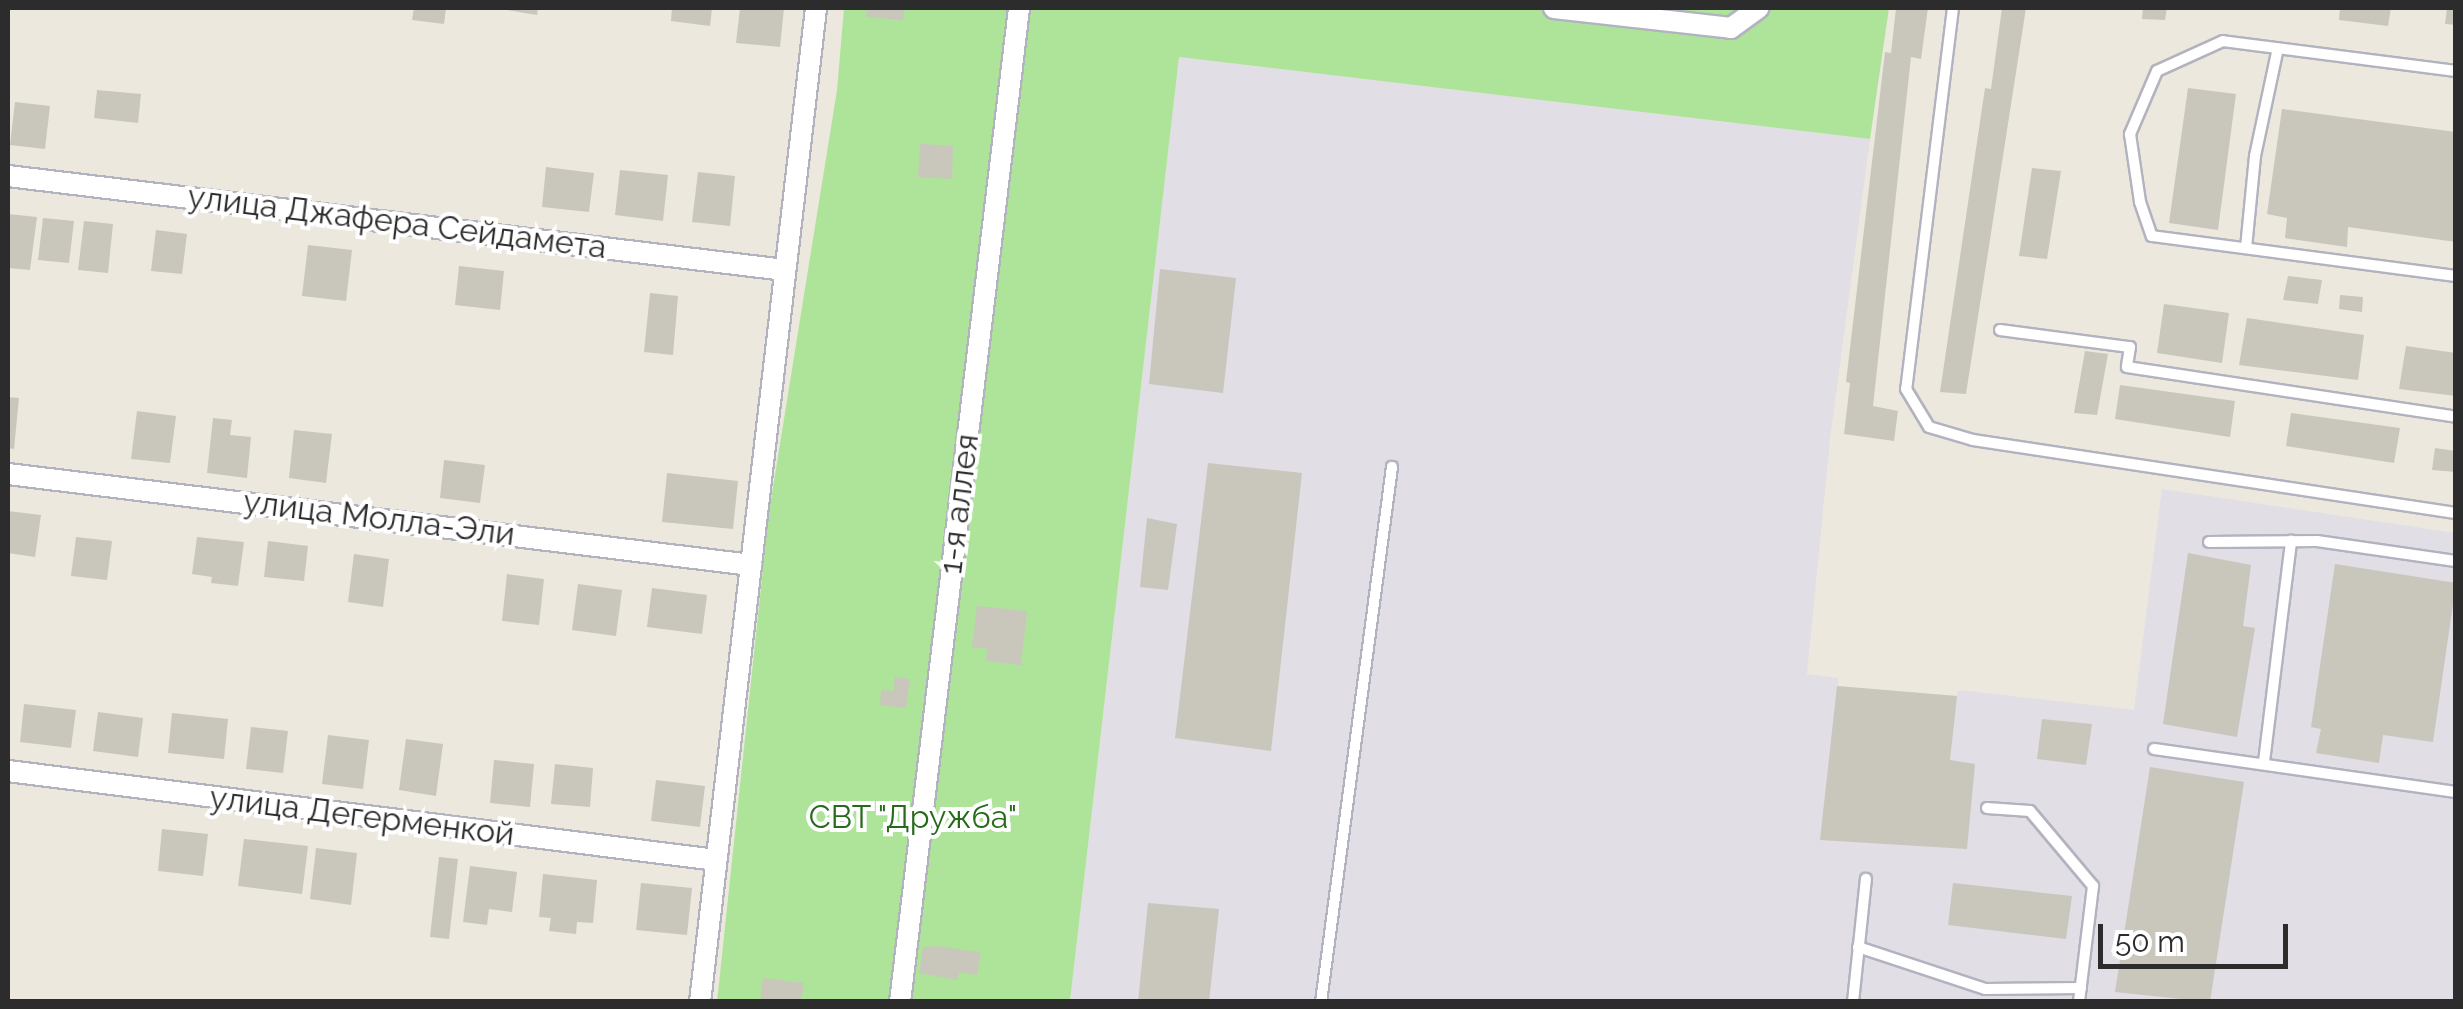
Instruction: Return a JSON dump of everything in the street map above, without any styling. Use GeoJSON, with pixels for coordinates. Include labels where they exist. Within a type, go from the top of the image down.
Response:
{"type":"FeatureCollection","features":[{"type":"Feature","properties":{"kind":"street"},"geometry":{"type":"LineString","coordinates":[[700,1002],[816,8]]}},
{"type":"Feature","properties":{"kind":"street","name":"1-я аллея"},"geometry":{"type":"LineString","coordinates":[[900,1002],[1019,8]]}},
{"type":"Feature","properties":{"kind":"street"},"geometry":{"type":"LineString","coordinates":[[1554,8],[1731,28],[1760,8]]}},
{"type":"Feature","properties":{"kind":"street","name":"улица Джафера Сейдамета"},"geometry":{"type":"LineString","coordinates":[[8,176],[786,270]]}},
{"type":"Feature","properties":{"kind":"street","name":"улица Молла-Эли"},"geometry":{"type":"LineString","coordinates":[[8,474],[751,565]]}},
{"type":"Feature","properties":{"kind":"street","name":"улица Дегерменкой"},"geometry":{"type":"LineString","coordinates":[[8,772],[716,860]]}},
{"type":"Feature","properties":{"kind":"lane"},"geometry":{"type":"LineString","coordinates":[[1953,8],[1906,389],[1929,427],[1973,440],[2456,513]]}},
{"type":"Feature","properties":{"kind":"lane"},"geometry":{"type":"LineString","coordinates":[[2456,71],[2224,41],[2157,71],[2130,134],[2140,202],[2152,236],[2456,276]]}},
{"type":"Feature","properties":{"kind":"lane"},"geometry":{"type":"LineString","coordinates":[[2246,248],[2255,156],[2278,48]]}},
{"type":"Feature","properties":{"kind":"lane"},"geometry":{"type":"LineString","coordinates":[[2000,330],[2130,347],[2127,368],[2456,418]]}},
{"type":"Feature","properties":{"kind":"lane"},"geometry":{"type":"LineString","coordinates":[[1321,1002],[1392,467]]}},
{"type":"Feature","properties":{"kind":"lane"},"geometry":{"type":"LineString","coordinates":[[2209,542],[2291,541],[2456,561]]}},
{"type":"Feature","properties":{"kind":"lane"},"geometry":{"type":"LineString","coordinates":[[2264,762],[2291,541]]}},
{"type":"Feature","properties":{"kind":"lane"},"geometry":{"type":"LineString","coordinates":[[2154,749],[2456,792]]}},
{"type":"Feature","properties":{"kind":"lane"},"geometry":{"type":"LineString","coordinates":[[1987,808],[2030,811],[2093,886],[2079,1002]]}},
{"type":"Feature","properties":{"kind":"lane"},"geometry":{"type":"LineString","coordinates":[[1853,1002],[1866,879]]}},
{"type":"Feature","properties":{"kind":"lane"},"geometry":{"type":"LineString","coordinates":[[1858,947],[1985,995],[2081,988]]}},
{"type":"Feature","properties":{"kind":"lane"},"geometry":{"type":"LineString","coordinates":[[2042,988],[2042,1002]]}},
{"type":"Feature","properties":{"kind":"shaded area"},"geometry":{"type":"Polygon","coordinates":[[[1179,57],[1870,139],[1830,439],[1807,674],[1838,678],[1838,686],[1956,696],[1959,690],[2134,710],[2162,489],[2455,533],[2455,1001],[1070,1002],[1179,57]]]}},
{"type":"Feature","properties":{"kind":"green space","name":"СВТ \"Дружба\""},"geometry":{"type":"Polygon","coordinates":[[[844,8],[1889,8],[1870,139],[1179,57],[1070,1001],[717,1002],[769,512],[837,90],[844,8]]]}},
{"type":"Feature","properties":{"kind":"building"},"geometry":{"type":"Polygon","coordinates":[[[414,8],[446,8],[444,24],[412,20],[414,8]]]}},
{"type":"Feature","properties":{"kind":"building"},"geometry":{"type":"Polygon","coordinates":[[[494,8],[538,8],[537,15],[494,8]]]}},
{"type":"Feature","properties":{"kind":"building"},"geometry":{"type":"Polygon","coordinates":[[[672,8],[712,8],[710,26],[671,21],[672,8]]]}},
{"type":"Feature","properties":{"kind":"building"},"geometry":{"type":"Polygon","coordinates":[[[740,8],[784,8],[780,47],[736,43],[740,8]]]}},
{"type":"Feature","properties":{"kind":"building"},"geometry":{"type":"Polygon","coordinates":[[[867,8],[904,8],[903,20],[866,17],[867,8]]]}},
{"type":"Feature","properties":{"kind":"building"},"geometry":{"type":"Polygon","coordinates":[[[1896,8],[1928,8],[1921,59],[1911,57],[1873,406],[1898,411],[1894,441],[1844,434],[1850,383],[1846,382],[1885,52],[1891,53],[1896,8]]]}},
{"type":"Feature","properties":{"kind":"building"},"geometry":{"type":"Polygon","coordinates":[[[2002,8],[2026,8],[1966,394],[1940,392],[1985,88],[1991,89],[2002,8]]]}},
{"type":"Feature","properties":{"kind":"building"},"geometry":{"type":"Polygon","coordinates":[[[2143,8],[2167,8],[2165,20],[2142,19],[2143,8]]]}},
{"type":"Feature","properties":{"kind":"building"},"geometry":{"type":"Polygon","coordinates":[[[2340,8],[2391,8],[2388,26],[2339,20],[2340,8]]]}},
{"type":"Feature","properties":{"kind":"building"},"geometry":{"type":"Polygon","coordinates":[[[2447,8],[2456,8],[2456,25],[2445,24],[2447,8]]]}},
{"type":"Feature","properties":{"kind":"building"},"geometry":{"type":"Polygon","coordinates":[[[2188,88],[2236,94],[2218,230],[2169,223],[2188,88]]]}},
{"type":"Feature","properties":{"kind":"building"},"geometry":{"type":"Polygon","coordinates":[[[97,90],[141,94],[138,123],[94,118],[97,90]]]}},
{"type":"Feature","properties":{"kind":"building"},"geometry":{"type":"Polygon","coordinates":[[[15,102],[50,106],[45,149],[10,145],[15,102]]]}},
{"type":"Feature","properties":{"kind":"building"},"geometry":{"type":"Polygon","coordinates":[[[2282,109],[2456,132],[2456,242],[2348,227],[2347,247],[2285,238],[2287,218],[2267,214],[2282,109]]]}},
{"type":"Feature","properties":{"kind":"building"},"geometry":{"type":"Polygon","coordinates":[[[920,144],[953,146],[952,179],[918,177],[920,144]]]}},
{"type":"Feature","properties":{"kind":"building"},"geometry":{"type":"Polygon","coordinates":[[[546,167],[594,173],[589,212],[542,207],[546,167]]]}},
{"type":"Feature","properties":{"kind":"building"},"geometry":{"type":"Polygon","coordinates":[[[2032,168],[2061,171],[2047,259],[2019,256],[2032,168]]]}},
{"type":"Feature","properties":{"kind":"building"},"geometry":{"type":"Polygon","coordinates":[[[620,170],[668,175],[663,221],[615,215],[620,170]]]}},
{"type":"Feature","properties":{"kind":"building"},"geometry":{"type":"Polygon","coordinates":[[[698,172],[735,176],[730,226],[692,222],[698,172]]]}},
{"type":"Feature","properties":{"kind":"building"},"geometry":{"type":"Polygon","coordinates":[[[8,214],[37,217],[30,270],[8,268],[8,214]]]}},
{"type":"Feature","properties":{"kind":"building"},"geometry":{"type":"Polygon","coordinates":[[[43,218],[74,221],[69,263],[38,260],[43,218]]]}},
{"type":"Feature","properties":{"kind":"building"},"geometry":{"type":"Polygon","coordinates":[[[84,221],[113,224],[108,273],[78,270],[84,221]]]}},
{"type":"Feature","properties":{"kind":"building"},"geometry":{"type":"Polygon","coordinates":[[[156,230],[187,234],[182,274],[151,271],[156,230]]]}},
{"type":"Feature","properties":{"kind":"building"},"geometry":{"type":"Polygon","coordinates":[[[308,245],[352,250],[346,301],[302,296],[308,245]]]}},
{"type":"Feature","properties":{"kind":"building"},"geometry":{"type":"Polygon","coordinates":[[[459,266],[504,271],[500,310],[455,305],[459,266]]]}},
{"type":"Feature","properties":{"kind":"building"},"geometry":{"type":"Polygon","coordinates":[[[1160,269],[1236,278],[1223,393],[1149,384],[1160,269]]]}},
{"type":"Feature","properties":{"kind":"building"},"geometry":{"type":"Polygon","coordinates":[[[2288,276],[2322,280],[2318,304],[2283,300],[2288,276]]]}},
{"type":"Feature","properties":{"kind":"building"},"geometry":{"type":"Polygon","coordinates":[[[650,293],[678,296],[673,355],[644,352],[650,293]]]}},
{"type":"Feature","properties":{"kind":"building"},"geometry":{"type":"Polygon","coordinates":[[[2340,295],[2363,297],[2362,312],[2339,309],[2340,295]]]}},
{"type":"Feature","properties":{"kind":"building"},"geometry":{"type":"Polygon","coordinates":[[[2164,304],[2229,313],[2222,363],[2157,353],[2164,304]]]}},
{"type":"Feature","properties":{"kind":"building"},"geometry":{"type":"Polygon","coordinates":[[[2247,318],[2364,335],[2358,380],[2239,365],[2247,318]]]}},
{"type":"Feature","properties":{"kind":"building"},"geometry":{"type":"Polygon","coordinates":[[[2406,346],[2456,353],[2456,396],[2399,389],[2406,346]]]}},
{"type":"Feature","properties":{"kind":"building"},"geometry":{"type":"Polygon","coordinates":[[[2085,351],[2108,354],[2097,415],[2074,413],[2085,351]]]}},
{"type":"Feature","properties":{"kind":"building"},"geometry":{"type":"Polygon","coordinates":[[[2120,385],[2235,401],[2230,437],[2115,419],[2120,385]]]}},
{"type":"Feature","properties":{"kind":"building"},"geometry":{"type":"Polygon","coordinates":[[[8,397],[19,398],[14,449],[8,448],[8,397]]]}},
{"type":"Feature","properties":{"kind":"building"},"geometry":{"type":"Polygon","coordinates":[[[137,411],[176,416],[170,463],[131,459],[137,411]]]}},
{"type":"Feature","properties":{"kind":"building"},"geometry":{"type":"Polygon","coordinates":[[[2291,413],[2400,428],[2394,463],[2286,446],[2291,413]]]}},
{"type":"Feature","properties":{"kind":"building"},"geometry":{"type":"Polygon","coordinates":[[[213,418],[232,420],[230,435],[251,437],[247,478],[207,473],[213,418]]]}},
{"type":"Feature","properties":{"kind":"building"},"geometry":{"type":"Polygon","coordinates":[[[294,430],[332,434],[326,483],[289,478],[294,430]]]}},
{"type":"Feature","properties":{"kind":"building"},"geometry":{"type":"Polygon","coordinates":[[[2435,448],[2456,451],[2456,472],[2432,470],[2435,448]]]}},
{"type":"Feature","properties":{"kind":"building"},"geometry":{"type":"Polygon","coordinates":[[[444,460],[485,465],[480,503],[440,498],[444,460]]]}},
{"type":"Feature","properties":{"kind":"building"},"geometry":{"type":"Polygon","coordinates":[[[1208,463],[1302,473],[1271,751],[1175,738],[1208,463]]]}},
{"type":"Feature","properties":{"kind":"building"},"geometry":{"type":"Polygon","coordinates":[[[667,473],[738,481],[733,529],[662,522],[667,473]]]}},
{"type":"Feature","properties":{"kind":"building"},"geometry":{"type":"Polygon","coordinates":[[[8,511],[41,515],[35,557],[8,553],[8,511]]]}},
{"type":"Feature","properties":{"kind":"building"},"geometry":{"type":"Polygon","coordinates":[[[1147,518],[1177,524],[1168,590],[1140,587],[1147,518]]]}},
{"type":"Feature","properties":{"kind":"building"},"geometry":{"type":"Polygon","coordinates":[[[76,537],[112,541],[107,580],[71,576],[76,537]]]}},
{"type":"Feature","properties":{"kind":"building"},"geometry":{"type":"Polygon","coordinates":[[[197,537],[244,542],[238,586],[211,583],[212,577],[192,574],[197,537]]]}},
{"type":"Feature","properties":{"kind":"building"},"geometry":{"type":"Polygon","coordinates":[[[268,541],[308,546],[304,581],[264,577],[268,541]]]}},
{"type":"Feature","properties":{"kind":"building"},"geometry":{"type":"Polygon","coordinates":[[[2188,553],[2251,565],[2243,626],[2255,628],[2237,737],[2163,724],[2188,553]]]}},
{"type":"Feature","properties":{"kind":"building"},"geometry":{"type":"Polygon","coordinates":[[[354,554],[389,559],[383,607],[348,602],[354,554]]]}},
{"type":"Feature","properties":{"kind":"building"},"geometry":{"type":"Polygon","coordinates":[[[2335,564],[2456,583],[2433,742],[2383,735],[2379,763],[2316,753],[2321,729],[2311,727],[2335,564]]]}},
{"type":"Feature","properties":{"kind":"building"},"geometry":{"type":"Polygon","coordinates":[[[507,574],[544,579],[539,625],[502,621],[507,574]]]}},
{"type":"Feature","properties":{"kind":"building"},"geometry":{"type":"Polygon","coordinates":[[[578,584],[622,590],[616,636],[572,630],[578,584]]]}},
{"type":"Feature","properties":{"kind":"building"},"geometry":{"type":"Polygon","coordinates":[[[652,588],[707,595],[702,634],[647,627],[652,588]]]}},
{"type":"Feature","properties":{"kind":"building"},"geometry":{"type":"Polygon","coordinates":[[[977,606],[1027,611],[1021,665],[986,661],[988,649],[972,647],[977,606]]]}},
{"type":"Feature","properties":{"kind":"building"},"geometry":{"type":"Polygon","coordinates":[[[895,677],[910,679],[906,708],[880,705],[881,690],[893,691],[895,677]]]}},
{"type":"Feature","properties":{"kind":"building"},"geometry":{"type":"Polygon","coordinates":[[[1837,686],[1957,696],[1950,760],[1975,764],[1967,849],[1820,840],[1837,686]]]}},
{"type":"Feature","properties":{"kind":"building"},"geometry":{"type":"Polygon","coordinates":[[[24,704],[76,710],[71,748],[20,742],[24,704]]]}},
{"type":"Feature","properties":{"kind":"building"},"geometry":{"type":"Polygon","coordinates":[[[98,712],[143,718],[138,757],[93,751],[98,712]]]}},
{"type":"Feature","properties":{"kind":"building"},"geometry":{"type":"Polygon","coordinates":[[[172,713],[228,719],[224,759],[168,753],[172,713]]]}},
{"type":"Feature","properties":{"kind":"building"},"geometry":{"type":"Polygon","coordinates":[[[2042,719],[2092,724],[2086,765],[2037,759],[2042,719]]]}},
{"type":"Feature","properties":{"kind":"building"},"geometry":{"type":"Polygon","coordinates":[[[251,727],[288,731],[283,773],[246,769],[251,727]]]}},
{"type":"Feature","properties":{"kind":"building"},"geometry":{"type":"Polygon","coordinates":[[[328,735],[369,740],[363,789],[322,784],[328,735]]]}},
{"type":"Feature","properties":{"kind":"building"},"geometry":{"type":"Polygon","coordinates":[[[406,739],[443,744],[436,796],[399,790],[406,739]]]}},
{"type":"Feature","properties":{"kind":"building"},"geometry":{"type":"Polygon","coordinates":[[[494,760],[534,764],[530,807],[490,803],[494,760]]]}},
{"type":"Feature","properties":{"kind":"building"},"geometry":{"type":"Polygon","coordinates":[[[555,764],[593,768],[590,807],[551,804],[555,764]]]}},
{"type":"Feature","properties":{"kind":"building"},"geometry":{"type":"Polygon","coordinates":[[[2150,767],[2244,782],[2210,1002],[2115,992],[2150,767]]]}},
{"type":"Feature","properties":{"kind":"building"},"geometry":{"type":"Polygon","coordinates":[[[656,780],[705,786],[700,827],[651,821],[656,780]]]}},
{"type":"Feature","properties":{"kind":"building"},"geometry":{"type":"Polygon","coordinates":[[[162,829],[208,834],[203,876],[158,871],[162,829]]]}},
{"type":"Feature","properties":{"kind":"building"},"geometry":{"type":"Polygon","coordinates":[[[244,839],[308,846],[302,894],[238,886],[244,839]]]}},
{"type":"Feature","properties":{"kind":"building"},"geometry":{"type":"Polygon","coordinates":[[[316,848],[357,853],[351,905],[310,899],[316,848]]]}},
{"type":"Feature","properties":{"kind":"building"},"geometry":{"type":"Polygon","coordinates":[[[439,857],[458,859],[449,939],[430,937],[439,857]]]}},
{"type":"Feature","properties":{"kind":"building"},"geometry":{"type":"Polygon","coordinates":[[[470,866],[517,872],[512,912],[489,909],[487,925],[463,922],[470,866]]]}},
{"type":"Feature","properties":{"kind":"building"},"geometry":{"type":"Polygon","coordinates":[[[543,874],[597,880],[593,923],[577,922],[576,934],[549,931],[551,918],[539,917],[543,874]]]}},
{"type":"Feature","properties":{"kind":"building"},"geometry":{"type":"Polygon","coordinates":[[[641,883],[692,888],[687,935],[636,930],[641,883]]]}},
{"type":"Feature","properties":{"kind":"building"},"geometry":{"type":"Polygon","coordinates":[[[1953,883],[2072,896],[2066,939],[1948,925],[1953,883]]]}},
{"type":"Feature","properties":{"kind":"building"},"geometry":{"type":"Polygon","coordinates":[[[1148,903],[1219,909],[1209,1002],[1138,1002],[1148,903]]]}},
{"type":"Feature","properties":{"kind":"building"},"geometry":{"type":"Polygon","coordinates":[[[923,947],[981,953],[977,975],[959,972],[958,980],[919,973],[923,947]]]}},
{"type":"Feature","properties":{"kind":"building"},"geometry":{"type":"Polygon","coordinates":[[[763,978],[804,983],[801,1002],[760,1002],[763,978]]]}}]}
